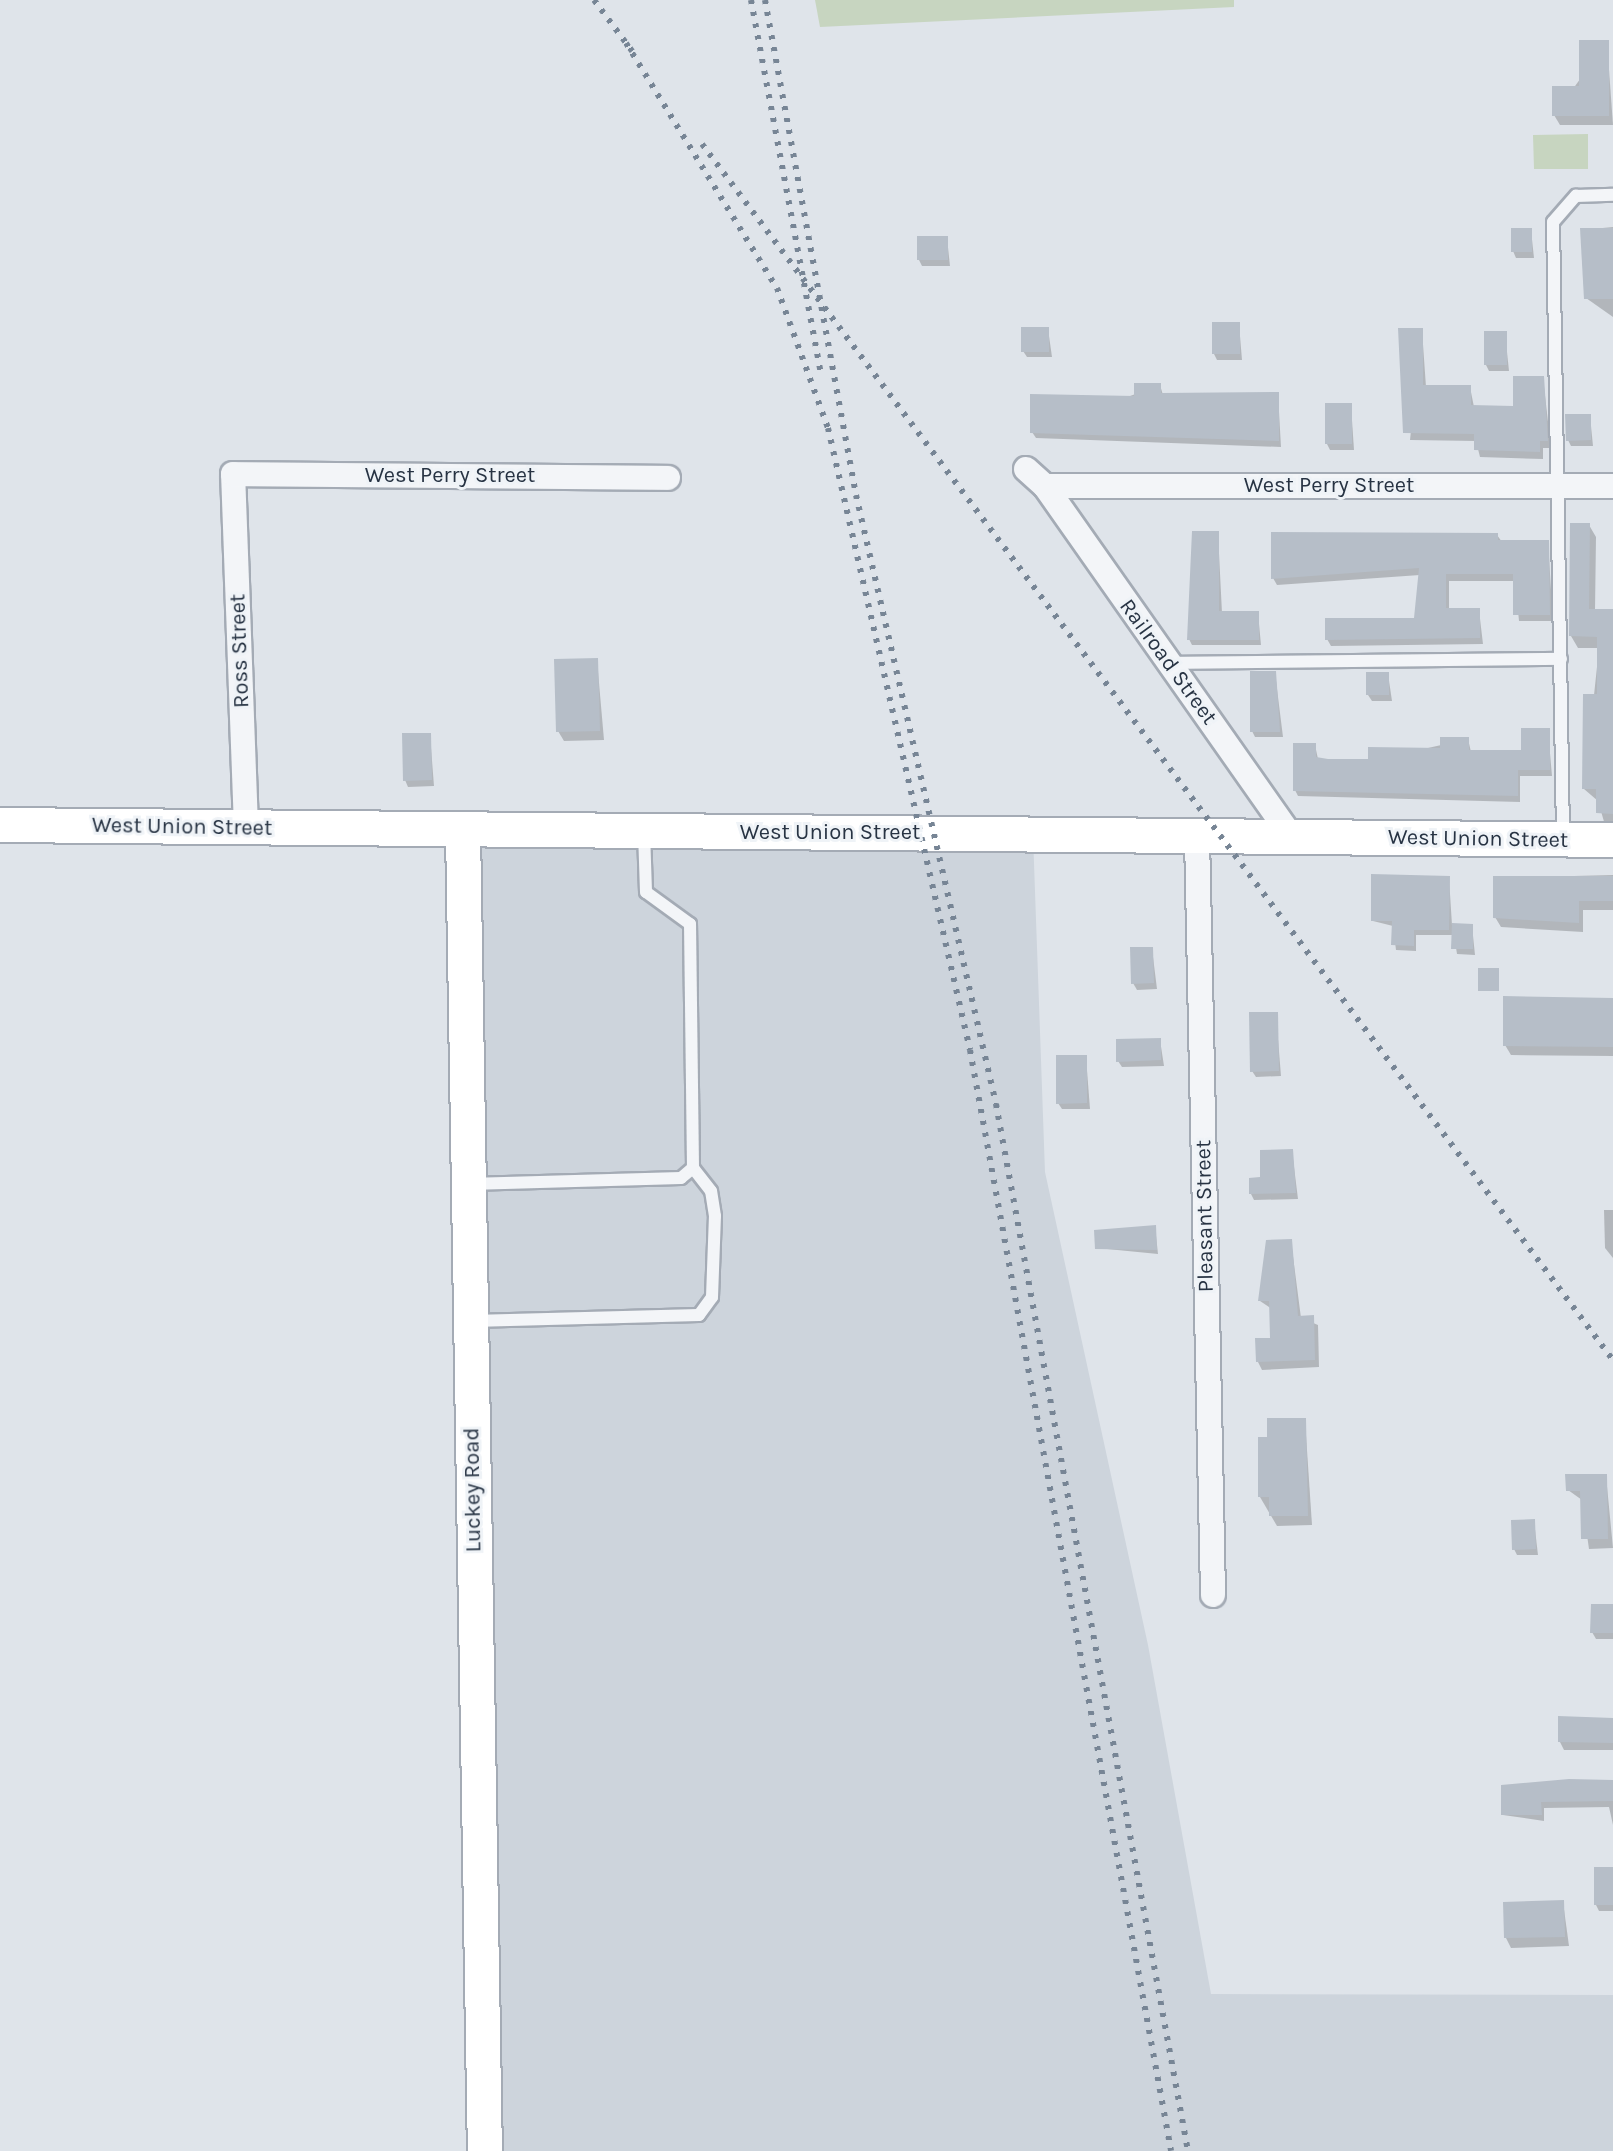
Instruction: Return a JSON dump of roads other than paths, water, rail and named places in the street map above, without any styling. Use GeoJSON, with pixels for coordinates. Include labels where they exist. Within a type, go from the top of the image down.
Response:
{"type":"FeatureCollection","features":[{"type":"Feature","properties":{"kind":"street","name":"Railroad Street"},"geometry":{"type":"LineString","coordinates":[[1026,469],[1045,486],[1292,837]]}},
{"type":"Feature","properties":{"kind":"street","name":"West Perry Street"},"geometry":{"type":"LineString","coordinates":[[233,474],[668,478]]}},
{"type":"Feature","properties":{"kind":"street","name":"Ross Street"},"geometry":{"type":"LineString","coordinates":[[233,474],[246,827]]}},
{"type":"Feature","properties":{"kind":"street","name":"West Perry Street"},"geometry":{"type":"LineString","coordinates":[[1045,486],[1613,486]]}},
{"type":"Feature","properties":{"kind":"street","name":"West Union Street"},"geometry":{"type":"LineString","coordinates":[[0,825],[1613,840]]}},
{"type":"Feature","properties":{"kind":"street","name":"Luckey Road"},"geometry":{"type":"LineString","coordinates":[[463,830],[466,1184],[485,2151]]}},
{"type":"Feature","properties":{"kind":"street","name":"Pleasant Street"},"geometry":{"type":"LineString","coordinates":[[1197,836],[1213,1595]]}},
{"type":"Feature","properties":{"kind":"lane"},"geometry":{"type":"LineString","coordinates":[[1564,840],[1553,222],[1566,200],[1613,195]]}},
{"type":"Feature","properties":{"kind":"lane"},"geometry":{"type":"LineString","coordinates":[[1168,663],[1561,659]]}},
{"type":"Feature","properties":{"kind":"lane"},"geometry":{"type":"LineString","coordinates":[[469,1321],[699,1315],[712,1297],[715,1216],[711,1191],[693,1168],[690,924],[646,892],[644,831]]}},
{"type":"Feature","properties":{"kind":"lane"},"geometry":{"type":"LineString","coordinates":[[466,1184],[681,1178],[693,1168]]}},
{"type":"Feature","properties":{"kind":"railway"},"geometry":{"type":"LineString","coordinates":[[594,0],[632,51]]}},
{"type":"Feature","properties":{"kind":"railway"},"geometry":{"type":"LineString","coordinates":[[751,0],[821,375]]}},
{"type":"Feature","properties":{"kind":"railway"},"geometry":{"type":"LineString","coordinates":[[765,0],[856,495],[996,1104],[1188,2151]]}},
{"type":"Feature","properties":{"kind":"railway"},"geometry":{"type":"LineString","coordinates":[[626,43],[777,288],[828,428],[970,1050],[1171,2151]]}},
{"type":"Feature","properties":{"kind":"railway"},"geometry":{"type":"LineString","coordinates":[[702,144],[1613,1360]]}}]}
